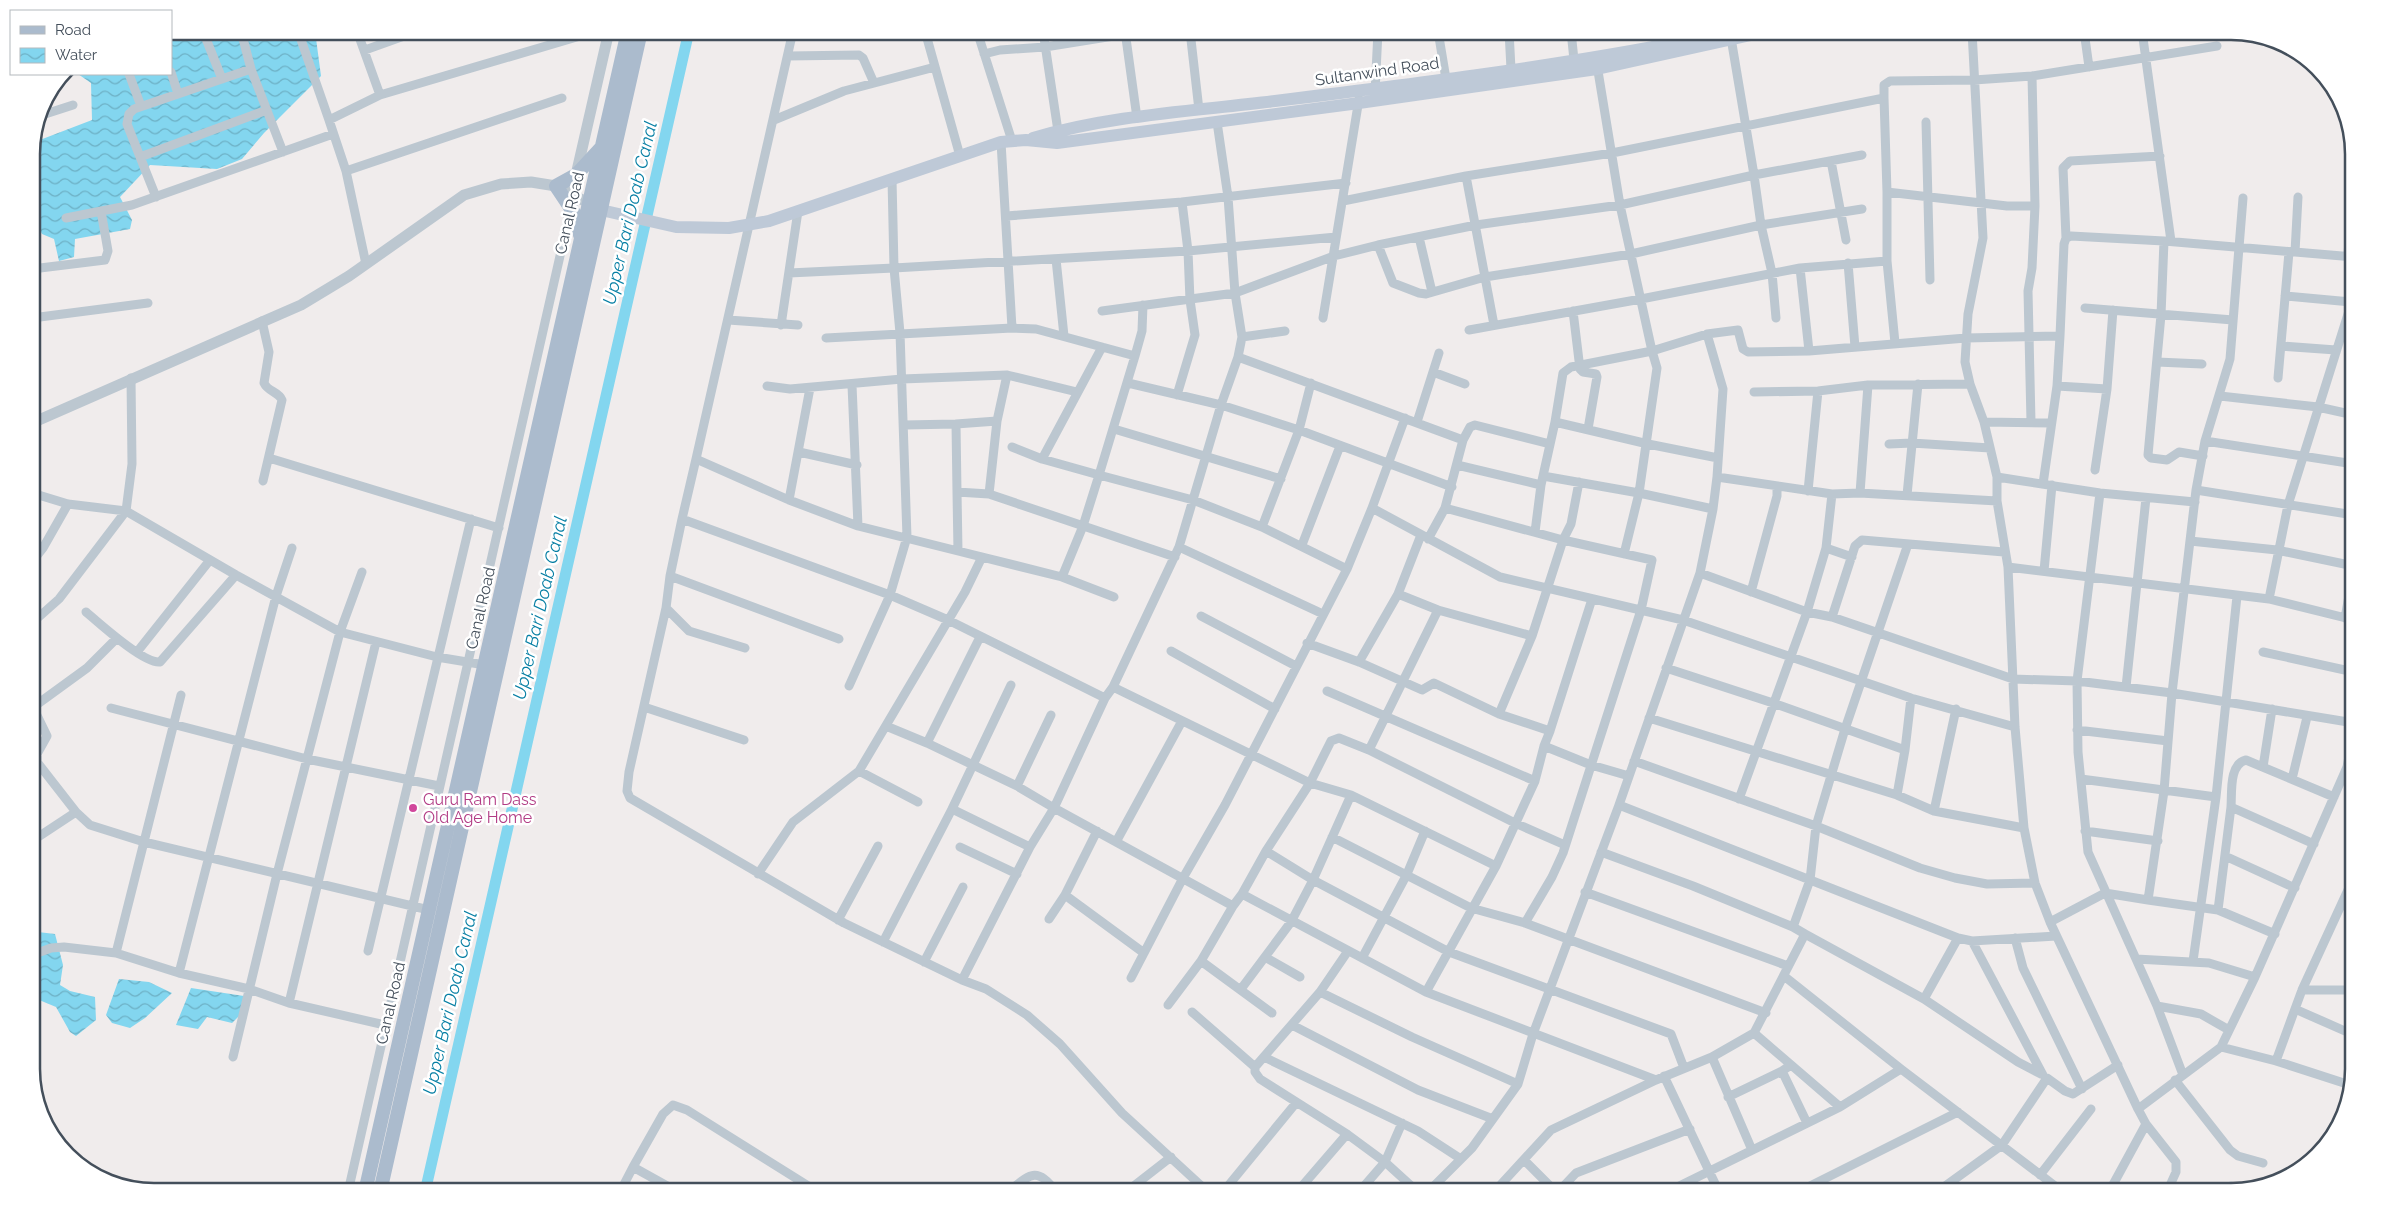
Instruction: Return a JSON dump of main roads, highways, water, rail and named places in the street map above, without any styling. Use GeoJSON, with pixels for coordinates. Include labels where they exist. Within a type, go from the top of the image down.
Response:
{"type":"FeatureCollection","features":[{"type":"Feature","properties":{"kind":"main road","name":"Canal Road"},"geometry":{"type":"LineString","coordinates":[[367,1183],[580,242],[595,206],[602,146],[626,40]]}},
{"type":"Feature","properties":{"kind":"main road","name":"Canal Road"},"geometry":{"type":"LineString","coordinates":[[382,1183],[595,206],[639,40]]}},
{"type":"Feature","properties":{"kind":"main road","name":"Sultanwind Road"},"geometry":{"type":"LineString","coordinates":[[1026,140],[1058,131],[1137,118],[1199,110],[1375,95],[1447,84],[1511,69],[1574,60],[1596,63],[1661,40]]}},
{"type":"Feature","properties":{"kind":"main road"},"geometry":{"type":"LineString","coordinates":[[1447,84],[1596,63],[1703,40]]}},
{"type":"Feature","properties":{"kind":"main road"},"geometry":{"type":"LineString","coordinates":[[595,206],[676,227],[728,228],[768,221],[1006,141],[1026,140],[1057,143],[1218,122],[1359,97]]}},
{"type":"Feature","properties":{"kind":"main road"},"geometry":{"type":"LineString","coordinates":[[580,242],[576,216],[556,186],[576,175],[602,146]]}},
{"type":"Feature","properties":{"kind":"water"},"geometry":{"type":"Polygon","coordinates":[[[172,40],[316,40],[321,76],[264,133],[242,159],[217,169],[150,165],[120,197],[132,220],[130,229],[75,239],[74,257],[59,261],[54,239],[42,234],[40,230],[41,140],[92,120],[91,83],[79,75],[172,75],[172,40]]]}},
{"type":"Feature","properties":{"kind":"water"},"geometry":{"type":"Polygon","coordinates":[[[40,932],[55,934],[63,965],[60,985],[70,991],[95,997],[96,1020],[76,1036],[70,1032],[56,1007],[40,1000],[40,932]]]}},
{"type":"Feature","properties":{"kind":"water"},"geometry":{"type":"Polygon","coordinates":[[[119,979],[149,982],[172,993],[145,1018],[130,1028],[112,1023],[106,1015],[119,979]]]}},
{"type":"Feature","properties":{"kind":"water"},"geometry":{"type":"Polygon","coordinates":[[[191,988],[244,996],[239,1016],[232,1023],[207,1017],[198,1029],[176,1025],[191,988]]]}},
{"type":"Feature","properties":{"kind":"waterway","name":"Upper Bari Doab Canal"},"geometry":{"type":"LineString","coordinates":[[427,1183],[687,40]]}},
{"type":"Feature","properties":{"kind":"place","name":"Guru Ram Dass Old Age Home"},"geometry":{"type":"Point","coordinates":[413,808]}}]}
